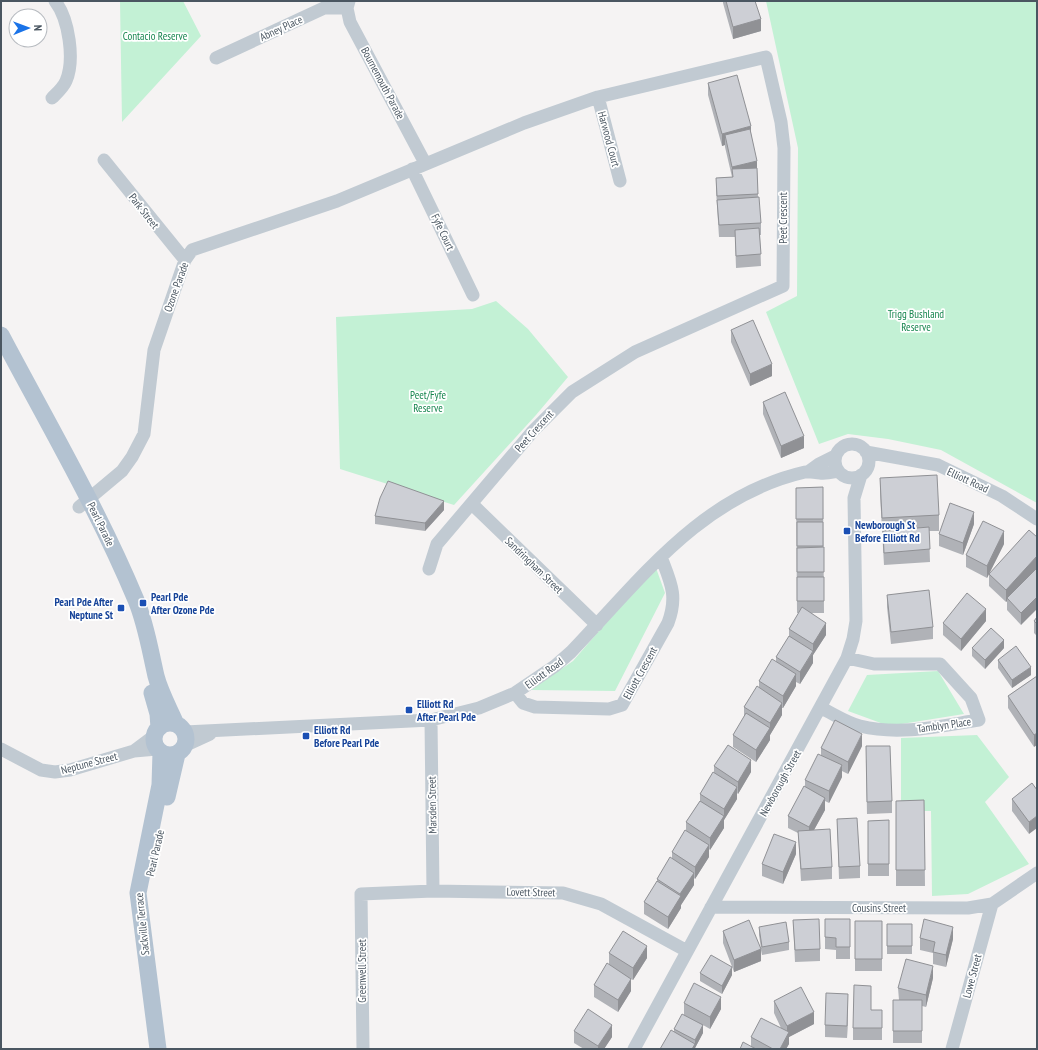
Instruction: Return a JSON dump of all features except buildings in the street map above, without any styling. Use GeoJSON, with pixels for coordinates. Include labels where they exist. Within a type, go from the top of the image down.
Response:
{"type":"FeatureCollection","features":[{"type":"Feature","properties":{"kind":"main road","name":"Pearl Parade"},"geometry":{"type":"LineString","coordinates":[[1,335],[84,503],[129,610],[135,628],[142,662],[156,705],[158,741]]}},
{"type":"Feature","properties":{"kind":"main road","name":"Pearl Parade"},"geometry":{"type":"LineString","coordinates":[[1,357],[84,503],[137,602],[147,634],[157,678],[181,739],[151,868],[148,891],[150,926],[168,1049]]}},
{"type":"Feature","properties":{"kind":"main road"},"geometry":{"type":"LineString","coordinates":[[167,723],[181,739],[169,756],[158,741],[167,723]]}},
{"type":"Feature","properties":{"kind":"main road","name":"Sackville Terrace"},"geometry":{"type":"LineString","coordinates":[[158,741],[160,785],[138,893],[158,1049]]}},
{"type":"Feature","properties":{"kind":"street"},"geometry":{"type":"LineString","coordinates":[[52,98],[65,83],[69,68],[68,29],[65,17],[55,1]]}},
{"type":"Feature","properties":{"kind":"street","name":"Abney Place"},"geometry":{"type":"LineString","coordinates":[[216,58],[324,8],[348,4]]}},
{"type":"Feature","properties":{"kind":"street","name":"Bournemouth Parade"},"geometry":{"type":"LineString","coordinates":[[348,4],[350,22],[425,163]]}},
{"type":"Feature","properties":{"kind":"street","name":"Peet Crescent"},"geometry":{"type":"LineString","coordinates":[[412,169],[524,123],[598,97],[766,57],[781,122],[784,148],[783,286],[636,352],[572,392],[533,431],[437,544],[430,569]]}},
{"type":"Feature","properties":{"kind":"street","name":"Harwood Court"},"geometry":{"type":"LineString","coordinates":[[598,97],[620,180]]}},
{"type":"Feature","properties":{"kind":"street","name":"Park Street"},"geometry":{"type":"LineString","coordinates":[[104,160],[185,260]]}},
{"type":"Feature","properties":{"kind":"street","name":"Ozone Parade"},"geometry":{"type":"LineString","coordinates":[[84,503],[122,471],[132,457],[144,434],[154,350],[185,260],[192,250],[208,243],[337,200],[412,169]]}},
{"type":"Feature","properties":{"kind":"street","name":"Fyfe Court"},"geometry":{"type":"LineString","coordinates":[[412,169],[473,295]]}},
{"type":"Feature","properties":{"kind":"street","name":"Elliott Road"},"geometry":{"type":"LineString","coordinates":[[808,472],[819,464],[835,456],[843,447],[851,444],[857,445],[866,452],[938,465],[1002,496],[1037,519]]}},
{"type":"Feature","properties":{"kind":"street"},"geometry":{"type":"LineString","coordinates":[[863,473],[869,460],[866,452]]}},
{"type":"Feature","properties":{"kind":"street"},"geometry":{"type":"LineString","coordinates":[[835,456],[836,466],[841,474]]}},
{"type":"Feature","properties":{"kind":"street","name":"Elliott Road"},"geometry":{"type":"LineString","coordinates":[[181,739],[217,731],[431,720],[479,708],[514,694],[555,666],[597,625],[661,557],[695,525],[715,511],[750,492],[788,477],[808,472],[841,474],[854,478],[892,457]]}},
{"type":"Feature","properties":{"kind":"street","name":"Newborough Street"},"geometry":{"type":"LineString","coordinates":[[634,1049],[847,658],[853,639],[856,621],[854,498],[863,473]]}},
{"type":"Feature","properties":{"kind":"street","name":"Newborough Street"},"geometry":{"type":"LineString","coordinates":[[841,474],[854,498]]}},
{"type":"Feature","properties":{"kind":"street","name":"Sandringham Street"},"geometry":{"type":"LineString","coordinates":[[472,504],[597,625]]}},
{"type":"Feature","properties":{"kind":"street","name":"Elliott Crescent"},"geometry":{"type":"LineString","coordinates":[[514,694],[523,703],[535,707],[609,709],[622,705],[668,623],[673,609],[674,597],[672,584],[661,557]]}},
{"type":"Feature","properties":{"kind":"street","name":"Tamblyn Place"},"geometry":{"type":"LineString","coordinates":[[821,708],[859,726],[889,731],[927,729],[980,720],[971,698],[940,664],[874,664],[847,658]]}},
{"type":"Feature","properties":{"kind":"street","name":"Marsden Street"},"geometry":{"type":"LineString","coordinates":[[431,720],[433,891]]}},
{"type":"Feature","properties":{"kind":"street","name":"Neptune Street"},"geometry":{"type":"LineString","coordinates":[[1,749],[42,770],[55,772],[70,770],[134,751],[158,741]]}},
{"type":"Feature","properties":{"kind":"street","name":"Cousins Street"},"geometry":{"type":"LineString","coordinates":[[711,908],[968,908],[992,904],[1037,873]]}},
{"type":"Feature","properties":{"kind":"street","name":"Lovett Street"},"geometry":{"type":"LineString","coordinates":[[361,894],[433,891],[563,893],[601,904],[687,951]]}},
{"type":"Feature","properties":{"kind":"street","name":"Greenwell Street"},"geometry":{"type":"LineString","coordinates":[[361,894],[363,1049]]}},
{"type":"Feature","properties":{"kind":"street","name":"Lowe Street"},"geometry":{"type":"LineString","coordinates":[[952,1049],[992,904]]}},
{"type":"Feature","properties":{"kind":"green space","name":"Contacio Reserve"},"geometry":{"type":"Polygon","coordinates":[[[120,1],[183,1],[201,36],[122,122],[120,1]]]}},
{"type":"Feature","properties":{"kind":"green space","name":"Trigg Bushland Reserve"},"geometry":{"type":"Polygon","coordinates":[[[766,1],[1037,1],[1037,503],[941,450],[888,439],[848,434],[819,444],[766,312],[797,296],[798,148],[766,1]]]}},
{"type":"Feature","properties":{"kind":"green space","name":"Peet/Fyfe Reserve"},"geometry":{"type":"Polygon","coordinates":[[[496,301],[528,329],[568,377],[536,415],[454,505],[340,469],[336,317],[472,309],[496,301]]]}},
{"type":"Feature","properties":{"kind":"green space"},"geometry":{"type":"Polygon","coordinates":[[[656,568],[665,593],[615,691],[531,690],[573,661],[656,568]]]}},
{"type":"Feature","properties":{"kind":"green space"},"geometry":{"type":"Polygon","coordinates":[[[938,671],[964,714],[889,726],[848,711],[867,675],[938,671]]]}},
{"type":"Feature","properties":{"kind":"green space"},"geometry":{"type":"Polygon","coordinates":[[[977,735],[1009,777],[985,802],[1029,864],[968,894],[932,896],[931,811],[901,811],[901,738],[977,735]]]}},
{"type":"Feature","properties":{"kind":"place","name":"Newborough St Before Elliott Rd"},"geometry":{"type":"Point","coordinates":[847,531]}},
{"type":"Feature","properties":{"kind":"place","name":"Pearl Pde After Ozone Pde"},"geometry":{"type":"Point","coordinates":[143,603]}},
{"type":"Feature","properties":{"kind":"place","name":"Pearl Pde After Neptune St"},"geometry":{"type":"Point","coordinates":[121,608]}},
{"type":"Feature","properties":{"kind":"place","name":"Elliott Rd After Pearl Pde"},"geometry":{"type":"Point","coordinates":[409,710]}},
{"type":"Feature","properties":{"kind":"place","name":"Elliott Rd Before Pearl Pde"},"geometry":{"type":"Point","coordinates":[306,736]}}]}
